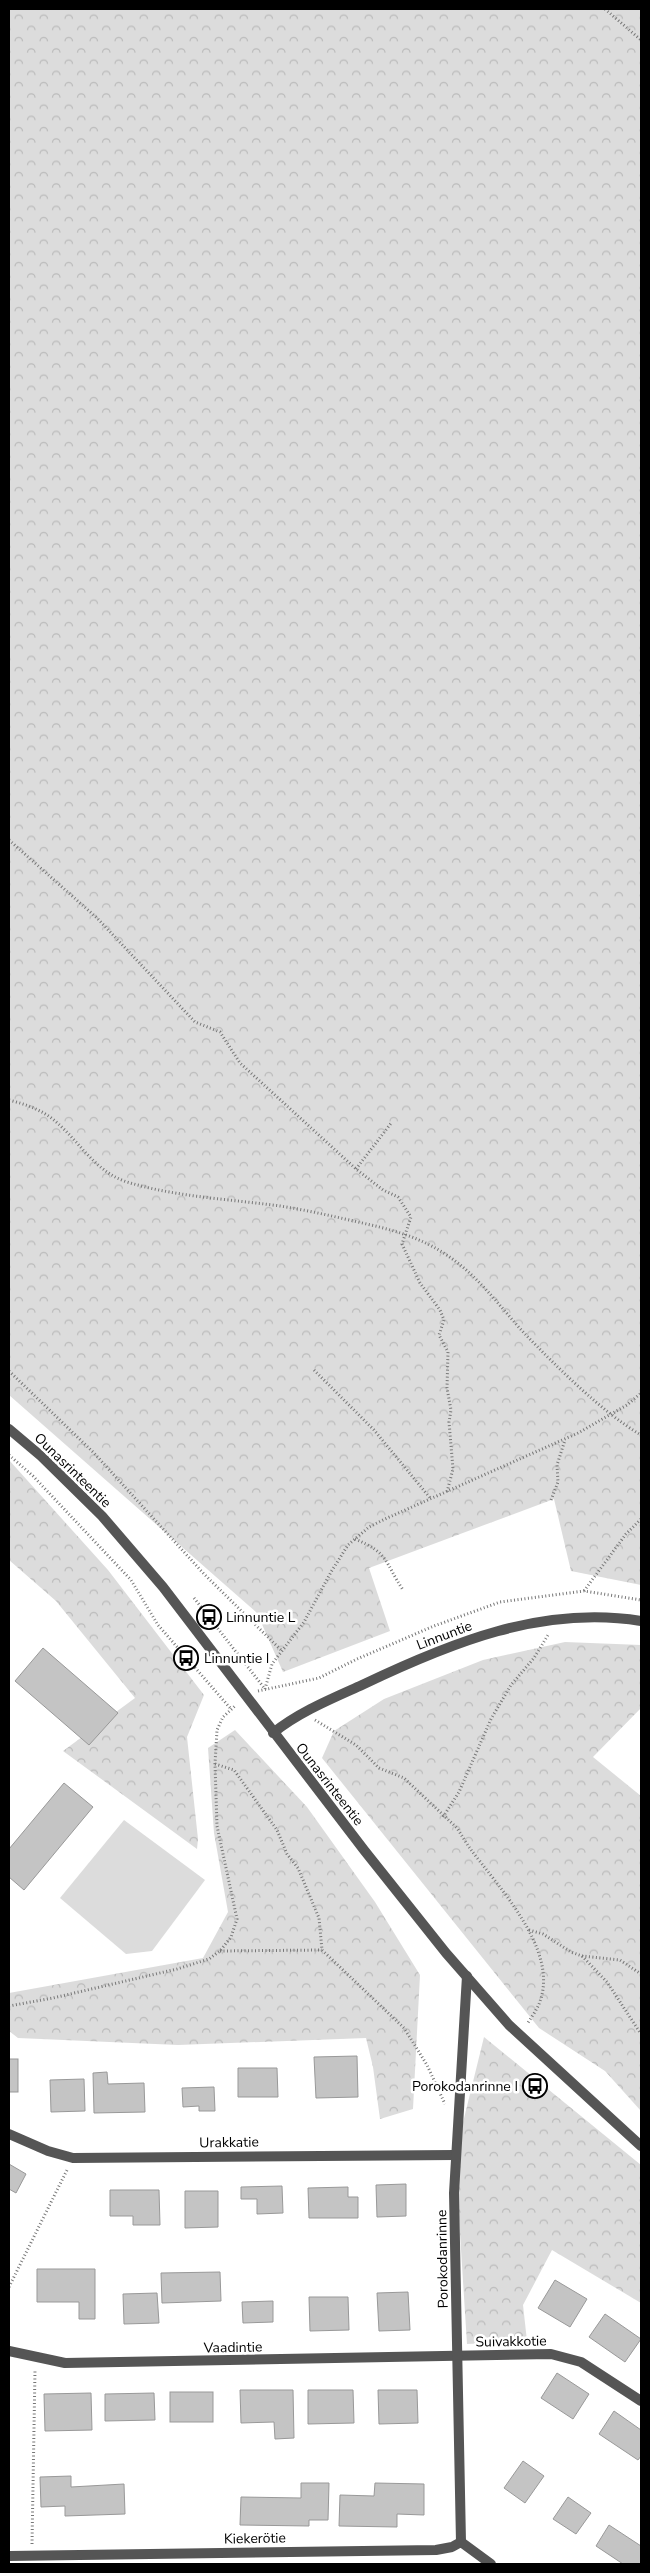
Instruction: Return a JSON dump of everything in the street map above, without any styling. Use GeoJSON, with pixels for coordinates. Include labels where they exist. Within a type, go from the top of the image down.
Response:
{"type":"FeatureCollection","features":[{"type":"Feature","properties":{"kind":"street","name":"Ounasrinteentie"},"geometry":{"type":"LineString","coordinates":[[9,1429],[41,1456],[114,1530],[163,1588],[272,1733],[467,1976],[519,2036],[641,2146]]}},
{"type":"Feature","properties":{"kind":"street","name":"Linnuntie"},"geometry":{"type":"LineString","coordinates":[[272,1733],[306,1711],[440,1649],[514,1626],[554,1620],[618,1618],[641,1621]]}},
{"type":"Feature","properties":{"kind":"street","name":"Porokodanrinne"},"geometry":{"type":"LineString","coordinates":[[460,2542],[458,2357],[454,2251],[455,2155],[467,1976]]}},
{"type":"Feature","properties":{"kind":"street","name":"Urakkatie"},"geometry":{"type":"LineString","coordinates":[[9,2134],[48,2151],[73,2158],[455,2155]]}},
{"type":"Feature","properties":{"kind":"street","name":"Vaadintie"},"geometry":{"type":"LineString","coordinates":[[9,2351],[65,2363],[458,2357]]}},
{"type":"Feature","properties":{"kind":"street","name":"Suivakkotie"},"geometry":{"type":"LineString","coordinates":[[458,2357],[551,2354],[566,2356],[603,2374],[641,2401]]}},
{"type":"Feature","properties":{"kind":"street","name":"Kiekerötie"},"geometry":{"type":"LineString","coordinates":[[9,2556],[436,2550],[452,2548],[460,2542]]}},
{"type":"Feature","properties":{"kind":"street"},"geometry":{"type":"LineString","coordinates":[[460,2542],[491,2564]]}},
{"type":"Feature","properties":{"kind":"path"},"geometry":{"type":"LineString","coordinates":[[605,9],[641,40]]}},
{"type":"Feature","properties":{"kind":"path"},"geometry":{"type":"LineString","coordinates":[[9,840],[97,918],[195,1022],[220,1032],[240,1063],[356,1169],[383,1190],[398,1197],[411,1217],[402,1244],[420,1283],[440,1310],[444,1320],[439,1335],[448,1352],[447,1388],[451,1410],[449,1422],[453,1469],[447,1492]]}},
{"type":"Feature","properties":{"kind":"path"},"geometry":{"type":"LineString","coordinates":[[9,1100],[30,1106],[49,1117],[95,1163],[105,1171],[127,1182],[190,1196],[297,1209],[405,1233],[422,1240],[448,1255],[486,1289],[526,1334],[611,1414],[641,1435]]}},
{"type":"Feature","properties":{"kind":"path"},"geometry":{"type":"LineString","coordinates":[[356,1169],[392,1122]]}},
{"type":"Feature","properties":{"kind":"path"},"geometry":{"type":"LineString","coordinates":[[314,1370],[374,1430],[431,1499]]}},
{"type":"Feature","properties":{"kind":"path"},"geometry":{"type":"LineString","coordinates":[[9,1371],[94,1453],[204,1574],[282,1651]]}},
{"type":"Feature","properties":{"kind":"path"},"geometry":{"type":"LineString","coordinates":[[265,1690],[272,1664],[304,1622],[337,1562],[355,1538],[369,1527],[565,1440],[611,1414],[641,1392]]}},
{"type":"Feature","properties":{"kind":"path"},"geometry":{"type":"LineString","coordinates":[[550,1500],[558,1482],[557,1465],[565,1440]]}},
{"type":"Feature","properties":{"kind":"path"},"geometry":{"type":"LineString","coordinates":[[9,1455],[33,1476],[131,1580],[158,1625],[231,1709],[217,1730],[215,1764],[217,1826],[237,1919],[231,1936],[220,1951],[210,1959],[177,1970],[9,2006]]}},
{"type":"Feature","properties":{"kind":"path"},"geometry":{"type":"LineString","coordinates":[[584,1591],[626,1534],[641,1519]]}},
{"type":"Feature","properties":{"kind":"path"},"geometry":{"type":"LineString","coordinates":[[355,1538],[375,1547],[384,1556],[403,1590]]}},
{"type":"Feature","properties":{"kind":"path"},"geometry":{"type":"LineString","coordinates":[[265,1690],[319,1678],[357,1659],[488,1605],[518,1598],[584,1591],[641,1600]]}},
{"type":"Feature","properties":{"kind":"path"},"geometry":{"type":"LineString","coordinates":[[194,1598],[265,1690]]}},
{"type":"Feature","properties":{"kind":"path"},"geometry":{"type":"LineString","coordinates":[[443,1817],[459,1792],[491,1719],[511,1685],[545,1641],[554,1620]]}},
{"type":"Feature","properties":{"kind":"path"},"geometry":{"type":"LineString","coordinates":[[306,1711],[320,1725],[356,1745],[379,1768],[404,1778],[463,1836],[529,1930],[541,1956],[542,1990],[539,2004],[519,2036]]}},
{"type":"Feature","properties":{"kind":"path"},"geometry":{"type":"LineString","coordinates":[[215,1764],[234,1770],[277,1830],[286,1854],[298,1868],[319,1918],[322,1950],[404,2028],[427,2065],[436,2088],[456,2126]]}},
{"type":"Feature","properties":{"kind":"path"},"geometry":{"type":"LineString","coordinates":[[529,1930],[543,1934],[571,1952],[582,1956],[620,1960],[641,1974]]}},
{"type":"Feature","properties":{"kind":"path"},"geometry":{"type":"LineString","coordinates":[[220,1951],[322,1950]]}},
{"type":"Feature","properties":{"kind":"path"},"geometry":{"type":"LineString","coordinates":[[582,1956],[607,1982],[641,2034]]}},
{"type":"Feature","properties":{"kind":"path"},"geometry":{"type":"LineString","coordinates":[[9,2287],[73,2158]]}},
{"type":"Feature","properties":{"kind":"path"},"geometry":{"type":"LineString","coordinates":[[32,2557],[35,2357]]}},
{"type":"Feature","properties":{"kind":"green space"},"geometry":{"type":"Polygon","coordinates":[[[9,9],[641,9],[641,1585],[571,1571],[554,1499],[369,1568],[390,1631],[283,1672],[257,1613],[9,1395],[9,9]]]}},
{"type":"Feature","properties":{"kind":"green space"},"geometry":{"type":"Polygon","coordinates":[[[9,1460],[108,1570],[204,1695],[187,1737],[198,1839],[197,1849],[63,1751],[135,1698],[56,1601],[9,1560],[9,1460]]]}},
{"type":"Feature","properties":{"kind":"green space"},"geometry":{"type":"Polygon","coordinates":[[[565,1642],[641,1645],[641,1708],[593,1757],[641,1796],[641,2111],[605,2071],[539,2028],[322,1758],[334,1731],[384,1699],[483,1660],[565,1642]]]}},
{"type":"Feature","properties":{"kind":"green space"},"geometry":{"type":"Polygon","coordinates":[[[235,1730],[307,1807],[375,1902],[420,1975],[413,2109],[380,2119],[373,2067],[366,2038],[178,2045],[18,2038],[9,2031],[9,1993],[203,1958],[228,1912],[214,1833],[208,1748],[235,1730]]]}},
{"type":"Feature","properties":{"kind":"green space"},"geometry":{"type":"Polygon","coordinates":[[[124,1820],[205,1880],[152,1951],[126,1954],[60,1898],[124,1820]]]}},
{"type":"Feature","properties":{"kind":"green space"},"geometry":{"type":"Polygon","coordinates":[[[484,2037],[641,2165],[641,2303],[552,2250],[523,2305],[527,2341],[467,2344],[455,2155],[484,2037]]]}},
{"type":"Feature","properties":{"kind":"building"},"geometry":{"type":"Polygon","coordinates":[[[43,1648],[118,1713],[89,1745],[15,1681],[43,1648]]]}},
{"type":"Feature","properties":{"kind":"building"},"geometry":{"type":"Polygon","coordinates":[[[64,1783],[93,1807],[24,1890],[9,1877],[9,1849],[64,1783]]]}},
{"type":"Feature","properties":{"kind":"building"},"geometry":{"type":"Polygon","coordinates":[[[357,2056],[358,2097],[316,2098],[314,2057],[357,2056]]]}},
{"type":"Feature","properties":{"kind":"building"},"geometry":{"type":"Polygon","coordinates":[[[9,2059],[18,2059],[18,2092],[9,2092],[9,2059]]]}},
{"type":"Feature","properties":{"kind":"building"},"geometry":{"type":"Polygon","coordinates":[[[238,2068],[277,2068],[278,2097],[238,2097],[238,2068]]]}},
{"type":"Feature","properties":{"kind":"building"},"geometry":{"type":"Polygon","coordinates":[[[107,2072],[108,2084],[144,2083],[145,2112],[94,2113],[93,2073],[107,2072]]]}},
{"type":"Feature","properties":{"kind":"building"},"geometry":{"type":"Polygon","coordinates":[[[84,2079],[85,2111],[51,2112],[50,2080],[84,2079]]]}},
{"type":"Feature","properties":{"kind":"building"},"geometry":{"type":"Polygon","coordinates":[[[214,2087],[215,2111],[199,2111],[199,2106],[183,2107],[182,2088],[214,2087]]]}},
{"type":"Feature","properties":{"kind":"building"},"geometry":{"type":"Polygon","coordinates":[[[9,2164],[26,2174],[16,2193],[9,2189],[9,2164]]]}},
{"type":"Feature","properties":{"kind":"building"},"geometry":{"type":"Polygon","coordinates":[[[406,2184],[406,2216],[377,2217],[376,2185],[406,2184]]]}},
{"type":"Feature","properties":{"kind":"building"},"geometry":{"type":"Polygon","coordinates":[[[282,2186],[283,2213],[257,2214],[257,2199],[241,2199],[241,2187],[282,2186]]]}},
{"type":"Feature","properties":{"kind":"building"},"geometry":{"type":"Polygon","coordinates":[[[348,2187],[348,2197],[358,2197],[358,2218],[309,2218],[308,2188],[348,2187]]]}},
{"type":"Feature","properties":{"kind":"building"},"geometry":{"type":"Polygon","coordinates":[[[110,2190],[159,2190],[160,2225],[133,2225],[133,2216],[110,2216],[110,2190]]]}},
{"type":"Feature","properties":{"kind":"building"},"geometry":{"type":"Polygon","coordinates":[[[185,2191],[218,2191],[218,2227],[185,2228],[185,2191]]]}},
{"type":"Feature","properties":{"kind":"building"},"geometry":{"type":"Polygon","coordinates":[[[37,2269],[95,2269],[95,2319],[79,2319],[79,2302],[37,2302],[37,2269]]]}},
{"type":"Feature","properties":{"kind":"building"},"geometry":{"type":"Polygon","coordinates":[[[220,2272],[221,2301],[162,2303],[161,2273],[220,2272]]]}},
{"type":"Feature","properties":{"kind":"building"},"geometry":{"type":"Polygon","coordinates":[[[555,2280],[587,2299],[570,2327],[538,2308],[555,2280]]]}},
{"type":"Feature","properties":{"kind":"building"},"geometry":{"type":"Polygon","coordinates":[[[408,2292],[410,2330],[379,2331],[377,2293],[408,2292]]]}},
{"type":"Feature","properties":{"kind":"building"},"geometry":{"type":"Polygon","coordinates":[[[157,2293],[159,2323],[124,2324],[123,2294],[157,2293]]]}},
{"type":"Feature","properties":{"kind":"building"},"geometry":{"type":"Polygon","coordinates":[[[309,2297],[348,2297],[349,2330],[310,2331],[309,2297]]]}},
{"type":"Feature","properties":{"kind":"building"},"geometry":{"type":"Polygon","coordinates":[[[273,2301],[273,2322],[243,2323],[242,2302],[273,2301]]]}},
{"type":"Feature","properties":{"kind":"building"},"geometry":{"type":"Polygon","coordinates":[[[605,2314],[641,2339],[625,2362],[589,2337],[605,2314]]]}},
{"type":"Feature","properties":{"kind":"building"},"geometry":{"type":"Polygon","coordinates":[[[557,2373],[589,2394],[573,2419],[541,2398],[557,2373]]]}},
{"type":"Feature","properties":{"kind":"building"},"geometry":{"type":"Polygon","coordinates":[[[240,2390],[293,2390],[294,2438],[275,2439],[274,2422],[241,2423],[240,2390]]]}},
{"type":"Feature","properties":{"kind":"building"},"geometry":{"type":"Polygon","coordinates":[[[308,2390],[353,2390],[354,2423],[308,2424],[308,2390]]]}},
{"type":"Feature","properties":{"kind":"building"},"geometry":{"type":"Polygon","coordinates":[[[378,2390],[417,2390],[418,2423],[379,2424],[378,2390]]]}},
{"type":"Feature","properties":{"kind":"building"},"geometry":{"type":"Polygon","coordinates":[[[170,2392],[213,2392],[213,2422],[170,2422],[170,2392]]]}},
{"type":"Feature","properties":{"kind":"building"},"geometry":{"type":"Polygon","coordinates":[[[91,2393],[92,2430],[45,2431],[44,2394],[91,2393]]]}},
{"type":"Feature","properties":{"kind":"building"},"geometry":{"type":"Polygon","coordinates":[[[154,2393],[155,2420],[105,2421],[105,2394],[154,2393]]]}},
{"type":"Feature","properties":{"kind":"building"},"geometry":{"type":"Polygon","coordinates":[[[614,2411],[641,2430],[641,2456],[638,2460],[599,2434],[614,2411]]]}},
{"type":"Feature","properties":{"kind":"building"},"geometry":{"type":"Polygon","coordinates":[[[523,2461],[544,2476],[525,2503],[504,2488],[523,2461]]]}},
{"type":"Feature","properties":{"kind":"building"},"geometry":{"type":"Polygon","coordinates":[[[71,2476],[71,2487],[124,2484],[125,2514],[65,2516],[65,2506],[41,2507],[40,2477],[71,2476]]]}},
{"type":"Feature","properties":{"kind":"building"},"geometry":{"type":"Polygon","coordinates":[[[301,2483],[329,2483],[328,2520],[309,2520],[309,2526],[240,2525],[241,2497],[301,2498],[301,2483]]]}},
{"type":"Feature","properties":{"kind":"building"},"geometry":{"type":"Polygon","coordinates":[[[375,2483],[424,2484],[424,2515],[397,2514],[397,2527],[339,2526],[340,2495],[374,2496],[375,2483]]]}},
{"type":"Feature","properties":{"kind":"building"},"geometry":{"type":"Polygon","coordinates":[[[568,2497],[591,2513],[576,2534],[553,2519],[568,2497]]]}},
{"type":"Feature","properties":{"kind":"building"},"geometry":{"type":"Polygon","coordinates":[[[609,2525],[641,2546],[641,2564],[623,2564],[596,2546],[609,2525]]]}},
{"type":"Feature","properties":{"kind":"place","name":"Linnuntie L"},"geometry":{"type":"Point","coordinates":[209,1617]}},
{"type":"Feature","properties":{"kind":"place","name":"Linnuntie I"},"geometry":{"type":"Point","coordinates":[186,1658]}},
{"type":"Feature","properties":{"kind":"place","name":"Porokodanrinne I"},"geometry":{"type":"Point","coordinates":[535,2086]}}]}
